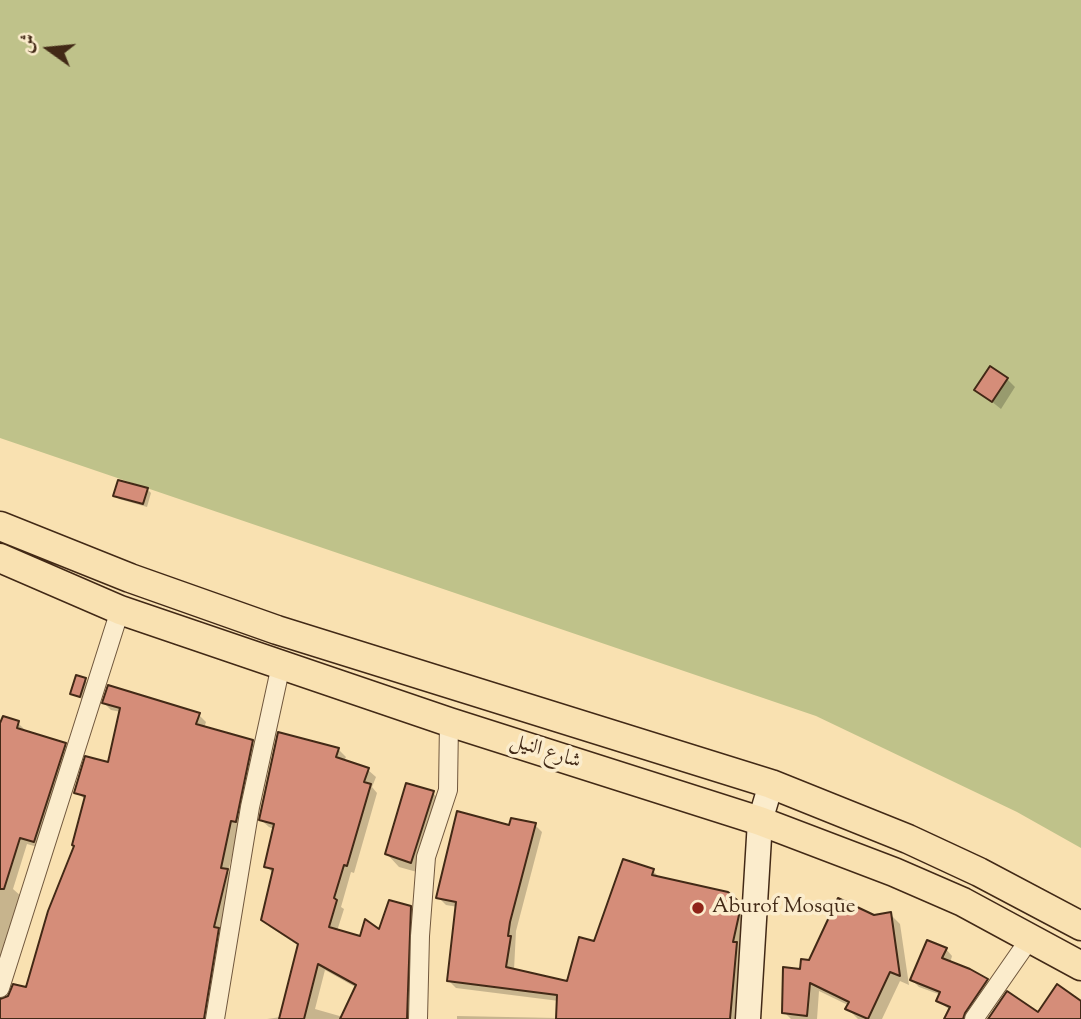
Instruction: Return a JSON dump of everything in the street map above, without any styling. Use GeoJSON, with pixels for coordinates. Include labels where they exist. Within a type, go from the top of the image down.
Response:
{"type":"FeatureCollection","features":[{"type":"Feature","properties":{"kind":"main road","name":"شارع النيل"},"geometry":{"type":"LineString","coordinates":[[0,526],[130,578],[277,630],[771,784],[908,839],[979,872],[1081,926]]}},
{"type":"Feature","properties":{"kind":"main road","name":"شارع النيل"},"geometry":{"type":"LineString","coordinates":[[0,558],[120,610],[449,722],[760,821],[894,872],[963,902],[1081,966]]}},
{"type":"Feature","properties":{"kind":"street"},"geometry":{"type":"LineString","coordinates":[[0,988],[120,610]]}},
{"type":"Feature","properties":{"kind":"street"},"geometry":{"type":"LineString","coordinates":[[215,1019],[253,795],[281,665]]}},
{"type":"Feature","properties":{"kind":"street"},"geometry":{"type":"LineString","coordinates":[[418,1019],[426,857],[448,790],[449,722]]}},
{"type":"Feature","properties":{"kind":"street"},"geometry":{"type":"LineString","coordinates":[[748,1019],[760,821],[771,784]]}},
{"type":"Feature","properties":{"kind":"street"},"geometry":{"type":"LineString","coordinates":[[974,1019],[1031,937]]}},
{"type":"Feature","properties":{"kind":"green space"},"geometry":{"type":"Polygon","coordinates":[[[0,0],[1081,0],[1081,848],[1017,812],[816,716],[0,438],[0,0]]]}},
{"type":"Feature","properties":{"kind":"building"},"geometry":{"type":"Polygon","coordinates":[[[990,366],[1008,378],[992,402],[974,390],[990,366]]]}},
{"type":"Feature","properties":{"kind":"building"},"geometry":{"type":"Polygon","coordinates":[[[118,480],[148,488],[143,504],[113,496],[118,480]]]}},
{"type":"Feature","properties":{"kind":"building"},"geometry":{"type":"Polygon","coordinates":[[[76,675],[86,678],[80,697],[70,694],[76,675]]]}},
{"type":"Feature","properties":{"kind":"building"},"geometry":{"type":"Polygon","coordinates":[[[108,685],[200,713],[196,724],[253,740],[236,822],[231,821],[221,868],[228,869],[214,927],[219,928],[204,1019],[0,1019],[0,999],[8,996],[13,984],[26,987],[48,911],[74,846],[72,845],[85,796],[74,793],[85,756],[108,762],[120,708],[102,703],[108,685]]]}},
{"type":"Feature","properties":{"kind":"building"},"geometry":{"type":"Polygon","coordinates":[[[3,716],[19,721],[17,728],[66,743],[34,842],[20,838],[4,889],[0,889],[0,723],[3,716]]]}},
{"type":"Feature","properties":{"kind":"building"},"geometry":{"type":"Polygon","coordinates":[[[278,732],[339,748],[336,757],[369,768],[364,782],[371,784],[347,866],[344,865],[334,898],[337,900],[329,927],[360,936],[365,919],[379,929],[389,900],[411,906],[407,1019],[340,1019],[356,985],[318,964],[304,1019],[279,1019],[298,944],[261,920],[273,869],[264,867],[274,824],[259,820],[278,732]]]}},
{"type":"Feature","properties":{"kind":"building"},"geometry":{"type":"Polygon","coordinates":[[[406,783],[434,791],[411,863],[385,854],[406,783]]]}},
{"type":"Feature","properties":{"kind":"building"},"geometry":{"type":"Polygon","coordinates":[[[457,811],[509,825],[511,818],[536,823],[510,922],[508,936],[511,936],[506,967],[567,981],[579,937],[594,941],[623,859],[654,869],[652,875],[728,892],[737,900],[739,915],[733,942],[737,942],[730,1019],[556,1019],[557,995],[447,981],[456,902],[436,898],[457,811]]]}},
{"type":"Feature","properties":{"kind":"building"},"geometry":{"type":"Polygon","coordinates":[[[838,898],[874,915],[891,912],[900,976],[890,972],[868,1019],[845,1009],[849,1002],[810,983],[807,1016],[782,1013],[783,967],[800,969],[801,959],[809,960],[838,898]]]}},
{"type":"Feature","properties":{"kind":"building"},"geometry":{"type":"Polygon","coordinates":[[[927,940],[947,948],[942,958],[988,979],[963,1019],[944,1019],[950,1007],[936,1001],[940,992],[910,980],[927,940]]]}},
{"type":"Feature","properties":{"kind":"building"},"geometry":{"type":"Polygon","coordinates":[[[1057,984],[1081,1001],[1081,1019],[988,1019],[1007,991],[1038,1012],[1057,984]]]}},
{"type":"Feature","properties":{"kind":"place","name":"Aburof Mosque"},"geometry":{"type":"Point","coordinates":[698,908]}}]}
